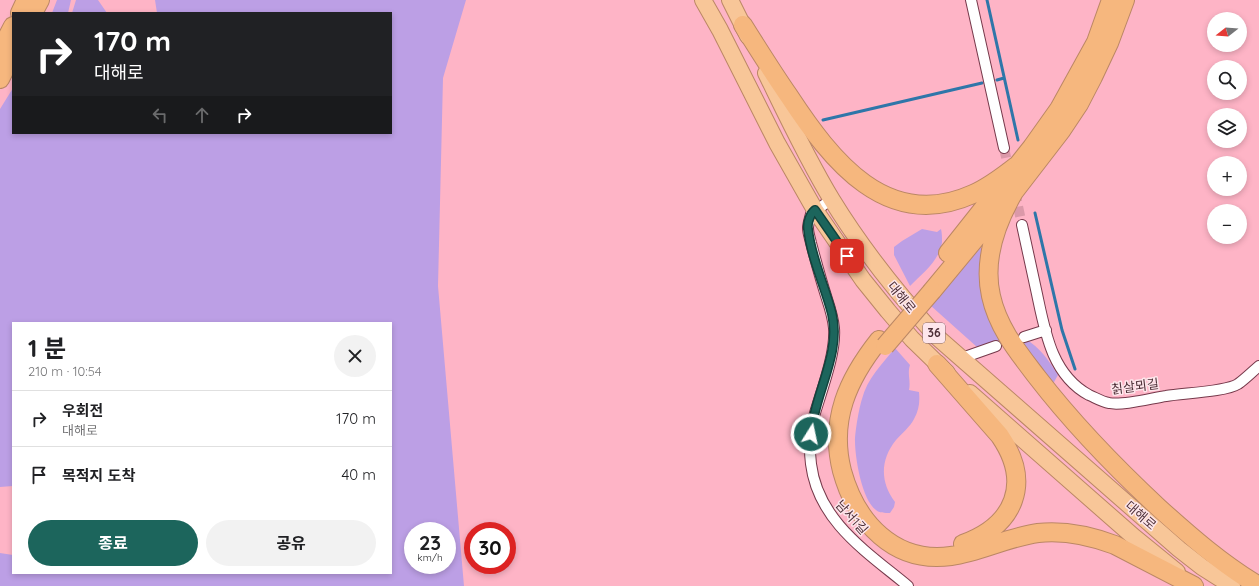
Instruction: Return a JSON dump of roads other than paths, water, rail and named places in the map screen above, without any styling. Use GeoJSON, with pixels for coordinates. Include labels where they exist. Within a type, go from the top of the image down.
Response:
{"type":"FeatureCollection","features":[{"type":"Feature","properties":{"kind":"highway"},"geometry":{"type":"LineString","coordinates":[[20,12],[26,0]]}},
{"type":"Feature","properties":{"kind":"highway"},"geometry":{"type":"LineString","coordinates":[[34,12],[40,0]]}},
{"type":"Feature","properties":{"kind":"highway","name":"대해로"},"geometry":{"type":"LineString","coordinates":[[703,0],[720,30],[777,143],[815,210],[863,280],[912,339],[937,364],[1166,564],[1195,586]]}},
{"type":"Feature","properties":{"kind":"highway","name":"대해로"},"geometry":{"type":"LineString","coordinates":[[730,0],[789,119],[832,199],[853,232],[895,288],[937,337],[1179,549],[1202,567],[1232,586]]}},
{"type":"Feature","properties":{"kind":"highway"},"geometry":{"type":"LineString","coordinates":[[1111,0],[1096,42],[1059,109],[927,287],[882,343],[859,367],[847,391],[840,418],[838,442],[841,466],[849,491],[860,513],[874,531],[900,548],[910,552],[940,557],[961,554],[1027,535],[1050,532],[1076,534],[1102,540],[1115,545],[1195,586]]}},
{"type":"Feature","properties":{"kind":"highway"},"geometry":{"type":"LineString","coordinates":[[927,287],[1014,192],[1061,131],[1079,104],[1094,77],[1110,43],[1125,0]]}},
{"type":"Feature","properties":{"kind":"highway"},"geometry":{"type":"LineString","coordinates":[[743,25],[800,113],[825,146],[860,181],[877,192],[911,204],[941,203],[973,194],[987,187],[1016,166]]}},
{"type":"Feature","properties":{"kind":"highway"},"geometry":{"type":"LineString","coordinates":[[0,51],[12,28]]}},
{"type":"Feature","properties":{"kind":"highway"},"geometry":{"type":"LineString","coordinates":[[0,79],[12,55]]}},
{"type":"Feature","properties":{"kind":"highway"},"geometry":{"type":"LineString","coordinates":[[1014,192],[1005,207],[996,231],[989,270],[989,283],[992,301],[1007,336],[1048,392],[1122,474],[1212,554],[1233,570],[1259,586]]}},
{"type":"Feature","properties":{"kind":"highway"},"geometry":{"type":"LineString","coordinates":[[882,343],[857,389],[847,421],[846,447],[850,472],[859,496],[874,518],[882,526],[900,538],[911,543],[941,548],[952,547],[973,540],[982,536],[999,523],[1011,505],[1015,495],[1017,476],[1012,457],[1000,436],[937,364]]}},
{"type":"Feature","properties":{"kind":"street"},"geometry":{"type":"LineString","coordinates":[[970,0],[1004,148]]}},
{"type":"Feature","properties":{"kind":"street"},"geometry":{"type":"LineString","coordinates":[[815,210],[832,199]]}},
{"type":"Feature","properties":{"kind":"street","name":"남서1길"},"geometry":{"type":"LineString","coordinates":[[815,210],[811,214],[808,228],[832,314],[834,328],[833,344],[829,363],[814,416],[811,434],[810,452],[813,478],[822,502],[835,521],[852,538],[908,586]]}},
{"type":"Feature","properties":{"kind":"street","name":"칡살뫼길"},"geometry":{"type":"LineString","coordinates":[[1022,225],[1046,330],[1055,359],[1074,385],[1087,394],[1110,404],[1120,404],[1232,386],[1238,384],[1259,366]]}},
{"type":"Feature","properties":{"kind":"street"},"geometry":{"type":"LineString","coordinates":[[1024,337],[1046,330]]}},
{"type":"Feature","properties":{"kind":"street"},"geometry":{"type":"LineString","coordinates":[[962,358],[996,346]]}},
{"type":"Feature","properties":{"kind":"waterway"},"geometry":{"type":"LineString","coordinates":[[987,0],[1018,140]]}},
{"type":"Feature","properties":{"kind":"waterway"},"geometry":{"type":"LineString","coordinates":[[997,80],[1004,78]]}},
{"type":"Feature","properties":{"kind":"waterway"},"geometry":{"type":"LineString","coordinates":[[823,120],[982,83]]}},
{"type":"Feature","properties":{"kind":"waterway"},"geometry":{"type":"LineString","coordinates":[[1035,213],[1062,330],[1075,369]]}},
{"type":"Feature","properties":{"kind":"tunnel"},"geometry":{"type":"LineString","coordinates":[[1004,148],[1010,175]]}},
{"type":"Feature","properties":{"kind":"tunnel"},"geometry":{"type":"LineString","coordinates":[[1015,192],[1022,225]]}}]}
